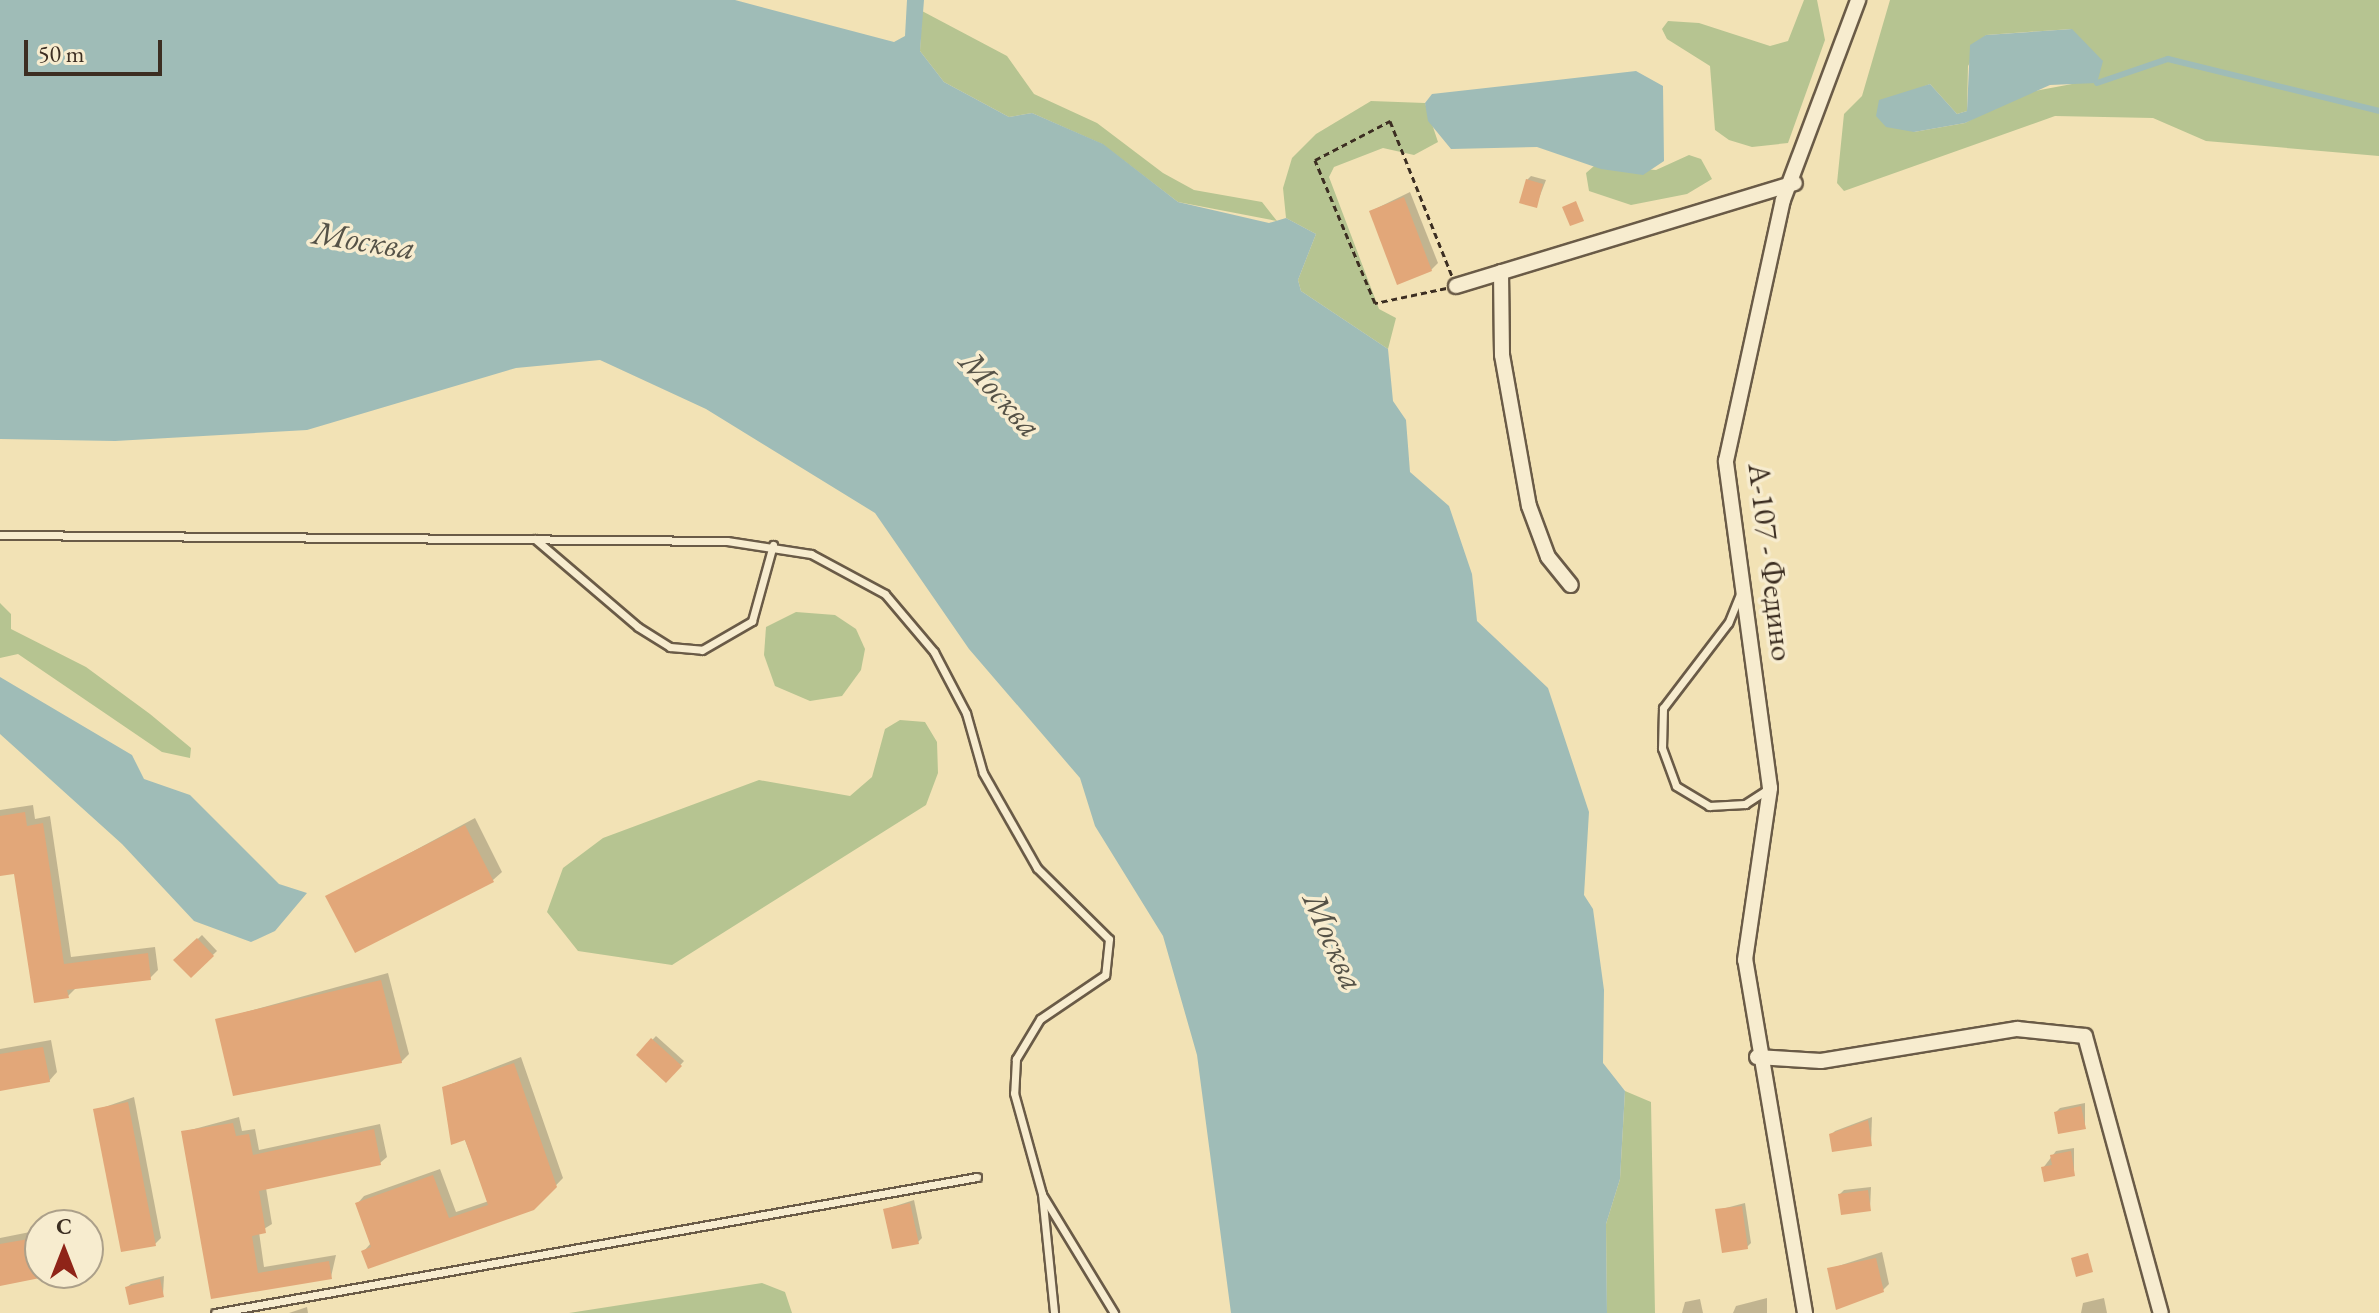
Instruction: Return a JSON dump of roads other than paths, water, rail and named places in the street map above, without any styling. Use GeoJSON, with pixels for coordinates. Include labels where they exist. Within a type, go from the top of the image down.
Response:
{"type":"FeatureCollection","features":[{"type":"Feature","properties":{"kind":"street","name":"А-107 - Федино"},"geometry":{"type":"LineString","coordinates":[[1805,1313],[1772,1147],[1745,960],[1770,788],[1726,461],[1783,200],[1795,183],[1858,0]]}},
{"type":"Feature","properties":{"kind":"street"},"geometry":{"type":"LineString","coordinates":[[1456,286],[1795,183]]}},
{"type":"Feature","properties":{"kind":"street"},"geometry":{"type":"LineString","coordinates":[[1501,272],[1502,355],[1529,506],[1548,557],[1571,585]]}},
{"type":"Feature","properties":{"kind":"street"},"geometry":{"type":"LineString","coordinates":[[1757,1057],[1821,1061],[2017,1029],[2085,1036],[2161,1313]]}},
{"type":"Feature","properties":{"kind":"lane"},"geometry":{"type":"LineString","coordinates":[[0,535],[535,539],[773,545],[843,570],[885,594],[912,624],[966,713],[983,773],[1037,868],[1109,939],[1105,975],[1040,1019],[1016,1059],[1024,1148],[1042,1194],[1114,1313]]}},
{"type":"Feature","properties":{"kind":"lane"},"geometry":{"type":"LineString","coordinates":[[535,539],[638,627],[670,647],[702,650],[752,621],[773,545]]}},
{"type":"Feature","properties":{"kind":"lane"},"geometry":{"type":"LineString","coordinates":[[1744,584],[1728,623],[1663,708],[1662,748],[1676,786],[1709,806],[1745,804],[1770,788]]}},
{"type":"Feature","properties":{"kind":"lane"},"geometry":{"type":"LineString","coordinates":[[215,1313],[977,1177]]}},
{"type":"Feature","properties":{"kind":"lane"},"geometry":{"type":"LineString","coordinates":[[1042,1194],[1054,1313]]}},
{"type":"Feature","properties":{"kind":"water","name":"Москва"},"geometry":{"type":"Polygon","coordinates":[[[0,0],[735,0],[894,42],[905,36],[907,0],[924,0],[920,51],[944,82],[1009,117],[1032,113],[1103,144],[1178,202],[1269,223],[1286,218],[1316,234],[1298,280],[1301,291],[1388,349],[1393,401],[1406,420],[1410,472],[1449,506],[1472,574],[1477,621],[1548,688],[1589,812],[1584,895],[1593,909],[1604,990],[1603,1063],[1625,1091],[1620,1179],[1606,1224],[1607,1313],[1231,1313],[1197,1055],[1163,936],[1095,826],[1080,778],[969,649],[875,513],[706,409],[600,360],[516,368],[307,430],[115,441],[0,439],[0,0]]]}},
{"type":"Feature","properties":{"kind":"water"},"geometry":{"type":"Polygon","coordinates":[[[2072,29],[2103,61],[2097,83],[2050,85],[1965,123],[1914,132],[1886,127],[1876,116],[1879,100],[1930,84],[1957,114],[1967,111],[1970,45],[1986,35],[2072,29]]]}},
{"type":"Feature","properties":{"kind":"water"},"geometry":{"type":"Polygon","coordinates":[[[1636,71],[1663,86],[1664,161],[1643,175],[1601,169],[1537,147],[1451,149],[1428,121],[1425,103],[1432,94],[1636,71]]]}},
{"type":"Feature","properties":{"kind":"water"},"geometry":{"type":"Polygon","coordinates":[[[0,677],[132,755],[144,779],[190,795],[279,884],[307,893],[275,931],[251,942],[194,921],[122,844],[0,734],[0,677]]]}},
{"type":"Feature","properties":{"kind":"waterway"},"geometry":{"type":"LineString","coordinates":[[2097,83],[2168,59],[2379,111]]}}]}
